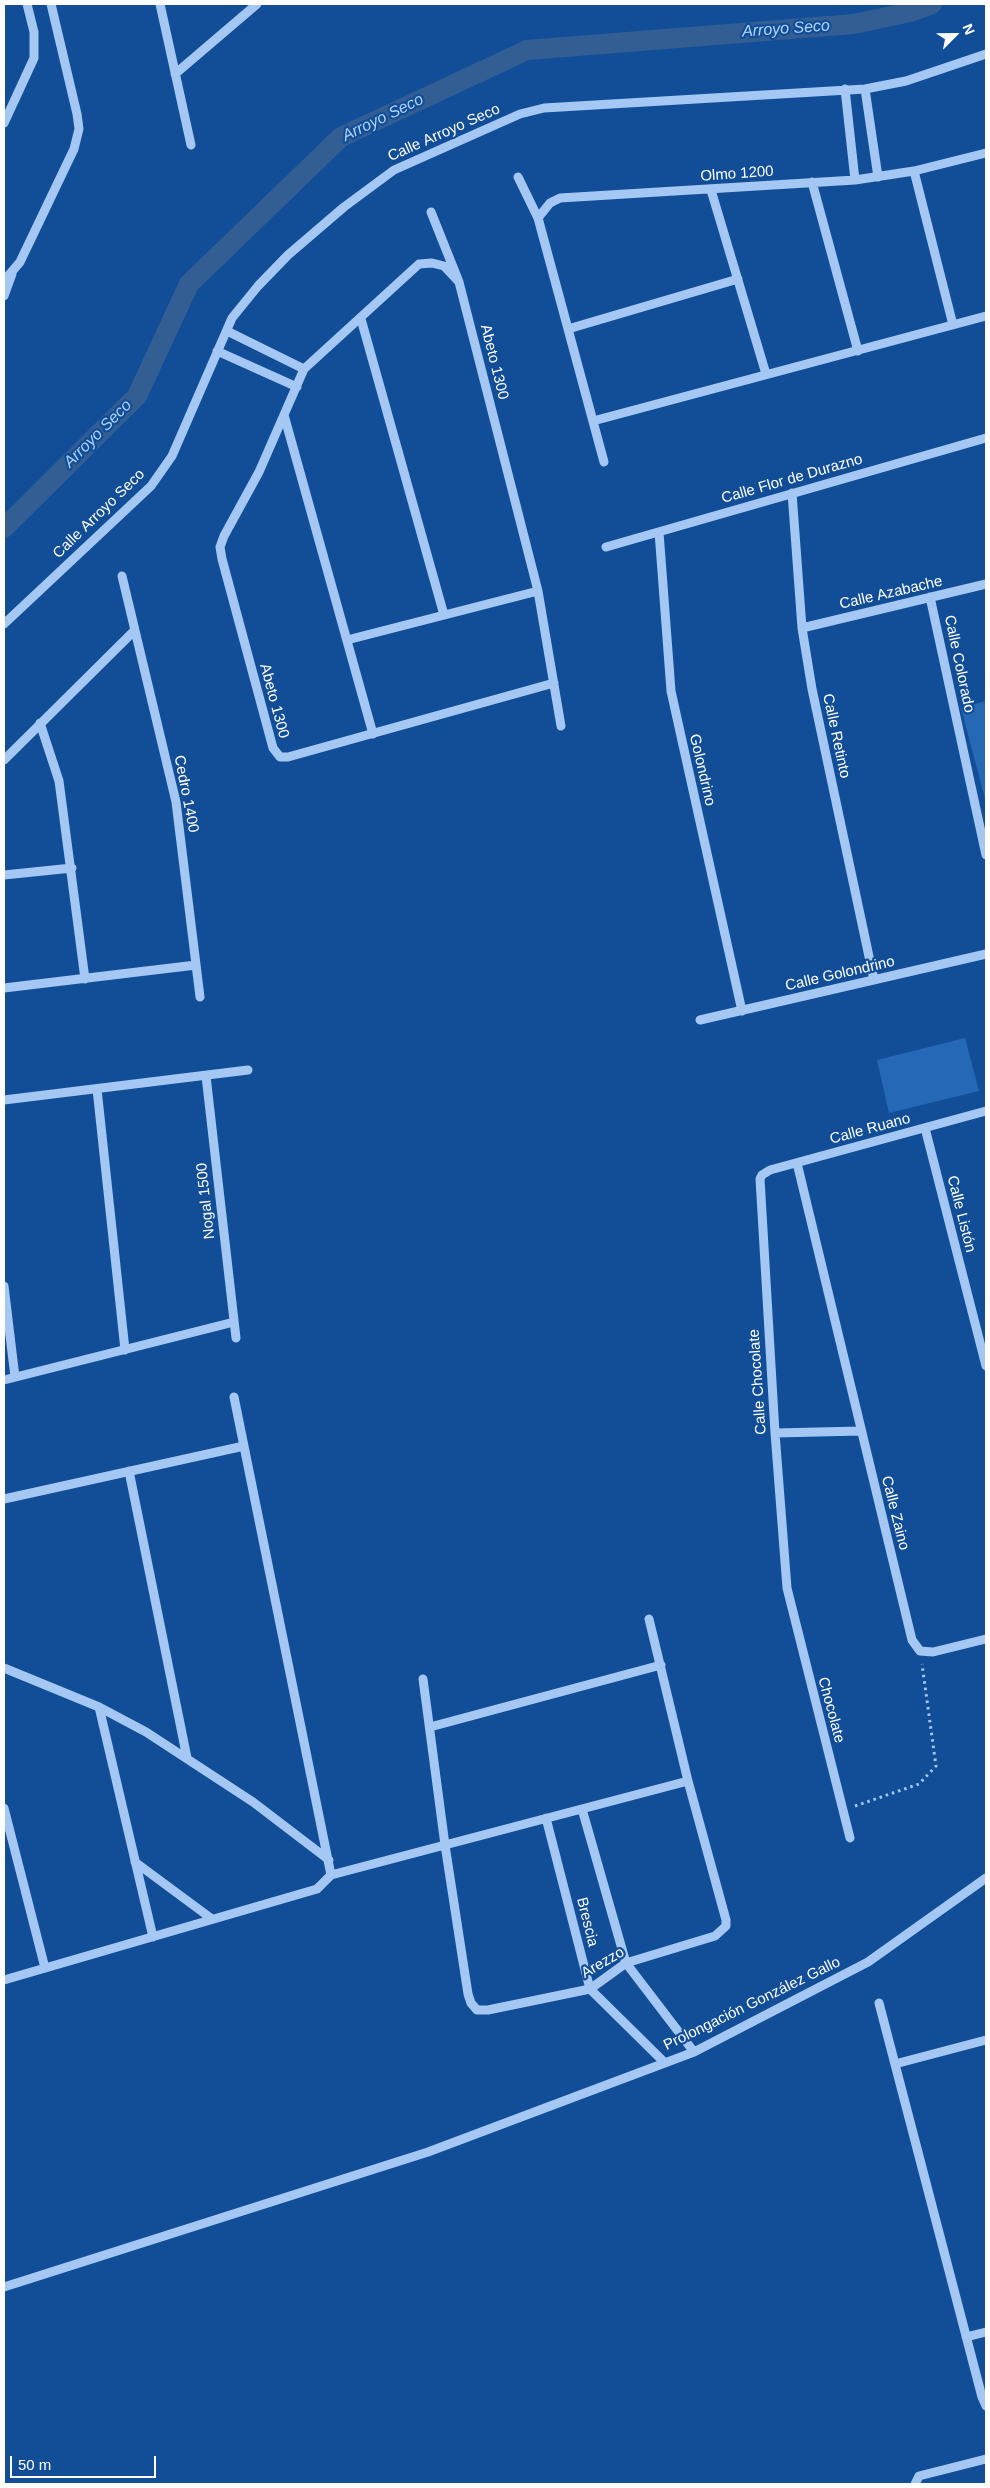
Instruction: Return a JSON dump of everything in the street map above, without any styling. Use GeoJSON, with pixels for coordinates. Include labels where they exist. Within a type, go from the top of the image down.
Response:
{"type":"FeatureCollection","features":[{"type":"Feature","properties":{"kind":"street"},"geometry":{"type":"LineString","coordinates":[[4,123],[34,58],[35,43],[27,4]]}},
{"type":"Feature","properties":{"kind":"street"},"geometry":{"type":"LineString","coordinates":[[4,296],[12,274],[20,262],[74,149],[79,129],[78,114],[51,4]]}},
{"type":"Feature","properties":{"kind":"street"},"geometry":{"type":"LineString","coordinates":[[160,4],[191,145]]}},
{"type":"Feature","properties":{"kind":"street"},"geometry":{"type":"LineString","coordinates":[[175,74],[257,4]]}},
{"type":"Feature","properties":{"kind":"street","name":"Calle Arroyo Seco"},"geometry":{"type":"LineString","coordinates":[[4,624],[150,486],[172,456],[232,318],[248,299],[288,255],[344,207],[387,174],[438,148],[520,114],[570,105],[865,89],[906,81],[986,54]]}},
{"type":"Feature","properties":{"kind":"street"},"geometry":{"type":"LineString","coordinates":[[845,89],[856,180]]}},
{"type":"Feature","properties":{"kind":"street"},"geometry":{"type":"LineString","coordinates":[[865,89],[878,177],[914,171],[986,153]]}},
{"type":"Feature","properties":{"kind":"street"},"geometry":{"type":"LineString","coordinates":[[914,171],[953,325]]}},
{"type":"Feature","properties":{"kind":"street"},"geometry":{"type":"LineString","coordinates":[[518,177],[538,218],[604,462]]}},
{"type":"Feature","properties":{"kind":"street","name":"Olmo 1200"},"geometry":{"type":"LineString","coordinates":[[538,218],[550,202],[560,198],[711,190],[878,177]]}},
{"type":"Feature","properties":{"kind":"street"},"geometry":{"type":"LineString","coordinates":[[812,182],[858,351]]}},
{"type":"Feature","properties":{"kind":"street"},"geometry":{"type":"LineString","coordinates":[[711,190],[766,374]]}},
{"type":"Feature","properties":{"kind":"street","name":"Abeto 1300"},"geometry":{"type":"LineString","coordinates":[[431,212],[459,282],[538,591],[561,726]]}},
{"type":"Feature","properties":{"kind":"street","name":"Abeto 1300"},"geometry":{"type":"LineString","coordinates":[[459,282],[444,266],[432,263],[419,264],[304,369],[259,472],[224,536],[220,547],[270,739],[273,748],[280,757],[288,757],[554,683]]}},
{"type":"Feature","properties":{"kind":"street"},"geometry":{"type":"LineString","coordinates":[[4,280],[12,274]]}},
{"type":"Feature","properties":{"kind":"street"},"geometry":{"type":"LineString","coordinates":[[568,328],[738,279]]}},
{"type":"Feature","properties":{"kind":"street"},"geometry":{"type":"LineString","coordinates":[[593,421],[986,316]]}},
{"type":"Feature","properties":{"kind":"street"},"geometry":{"type":"LineString","coordinates":[[360,319],[444,615]]}},
{"type":"Feature","properties":{"kind":"street"},"geometry":{"type":"LineString","coordinates":[[227,331],[304,369]]}},
{"type":"Feature","properties":{"kind":"street"},"geometry":{"type":"LineString","coordinates":[[217,351],[297,387]]}},
{"type":"Feature","properties":{"kind":"street"},"geometry":{"type":"LineString","coordinates":[[284,416],[372,734]]}},
{"type":"Feature","properties":{"kind":"street","name":"Calle Flor de Durazno"},"geometry":{"type":"LineString","coordinates":[[606,547],[986,438]]}},
{"type":"Feature","properties":{"kind":"street","name":"Calle Retinto"},"geometry":{"type":"LineString","coordinates":[[792,494],[802,628],[812,690],[874,980]]}},
{"type":"Feature","properties":{"kind":"street","name":"Golondrino"},"geometry":{"type":"LineString","coordinates":[[659,532],[670,691],[742,1010]]}},
{"type":"Feature","properties":{"kind":"street","name":"Cedro 1400"},"geometry":{"type":"LineString","coordinates":[[122,576],[176,802],[200,998]]}},
{"type":"Feature","properties":{"kind":"street","name":"Calle Azabache"},"geometry":{"type":"LineString","coordinates":[[802,628],[986,584]]}},
{"type":"Feature","properties":{"kind":"street"},"geometry":{"type":"LineString","coordinates":[[346,640],[538,591]]}},
{"type":"Feature","properties":{"kind":"street","name":"Calle Colorado"},"geometry":{"type":"LineString","coordinates":[[930,597],[986,854]]}},
{"type":"Feature","properties":{"kind":"street"},"geometry":{"type":"LineString","coordinates":[[4,760],[134,631]]}},
{"type":"Feature","properties":{"kind":"street"},"geometry":{"type":"LineString","coordinates":[[40,723],[59,781],[72,868],[85,978]]}},
{"type":"Feature","properties":{"kind":"street"},"geometry":{"type":"LineString","coordinates":[[4,874],[72,868]]}},
{"type":"Feature","properties":{"kind":"street","name":"Calle Golondrino"},"geometry":{"type":"LineString","coordinates":[[700,1020],[986,954]]}},
{"type":"Feature","properties":{"kind":"street"},"geometry":{"type":"LineString","coordinates":[[4,988],[196,965]]}},
{"type":"Feature","properties":{"kind":"street"},"geometry":{"type":"LineString","coordinates":[[4,1100],[248,1070]]}},
{"type":"Feature","properties":{"kind":"street","name":"Nogal 1500"},"geometry":{"type":"LineString","coordinates":[[206,1076],[236,1338]]}},
{"type":"Feature","properties":{"kind":"street"},"geometry":{"type":"LineString","coordinates":[[97,1089],[125,1350]]}},
{"type":"Feature","properties":{"kind":"street","name":"Calle Ruano"},"geometry":{"type":"LineString","coordinates":[[762,1175],[797,1163],[986,1111]]}},
{"type":"Feature","properties":{"kind":"street","name":"Calle Listón"},"geometry":{"type":"LineString","coordinates":[[925,1128],[986,1366]]}},
{"type":"Feature","properties":{"kind":"street","name":"Calle Zaino"},"geometry":{"type":"LineString","coordinates":[[797,1163],[912,1640],[920,1651]]}},
{"type":"Feature","properties":{"kind":"street","name":"Calle Chocolate"},"geometry":{"type":"LineString","coordinates":[[762,1175],[759,1184],[787,1588]]}},
{"type":"Feature","properties":{"kind":"street"},"geometry":{"type":"LineString","coordinates":[[4,1286],[15,1377]]}},
{"type":"Feature","properties":{"kind":"street"},"geometry":{"type":"LineString","coordinates":[[4,1380],[234,1322]]}},
{"type":"Feature","properties":{"kind":"street"},"geometry":{"type":"LineString","coordinates":[[234,1397],[331,1875]]}},
{"type":"Feature","properties":{"kind":"street"},"geometry":{"type":"LineString","coordinates":[[775,1433],[861,1431]]}},
{"type":"Feature","properties":{"kind":"street"},"geometry":{"type":"LineString","coordinates":[[4,1499],[244,1446]]}},
{"type":"Feature","properties":{"kind":"street"},"geometry":{"type":"LineString","coordinates":[[129,1471],[187,1758]]}},
{"type":"Feature","properties":{"kind":"street","name":"Chocolate"},"geometry":{"type":"LineString","coordinates":[[787,1588],[850,1838]]}},
{"type":"Feature","properties":{"kind":"street","name":"Arezzo"},"geometry":{"type":"LineString","coordinates":[[423,1679],[445,1845],[468,1994],[477,2010],[488,2010],[590,1989],[626,1963],[714,1936],[726,1926],[726,1920],[688,1781],[649,1619]]}},
{"type":"Feature","properties":{"kind":"street"},"geometry":{"type":"LineString","coordinates":[[920,1651],[933,1652],[986,1639]]}},
{"type":"Feature","properties":{"kind":"street"},"geometry":{"type":"LineString","coordinates":[[430,1727],[660,1665]]}},
{"type":"Feature","properties":{"kind":"street"},"geometry":{"type":"LineString","coordinates":[[4,1668],[99,1707],[146,1732],[253,1802],[329,1860]]}},
{"type":"Feature","properties":{"kind":"street"},"geometry":{"type":"LineString","coordinates":[[99,1707],[153,1937]]}},
{"type":"Feature","properties":{"kind":"street"},"geometry":{"type":"LineString","coordinates":[[4,1980],[317,1889],[331,1875],[688,1781]]}},
{"type":"Feature","properties":{"kind":"street"},"geometry":{"type":"LineString","coordinates":[[4,1808],[46,1968]]}},
{"type":"Feature","properties":{"kind":"street","name":"Brescia"},"geometry":{"type":"LineString","coordinates":[[582,1809],[626,1963],[694,2052]]}},
{"type":"Feature","properties":{"kind":"street","name":"Brescia"},"geometry":{"type":"LineString","coordinates":[[546,1818],[590,1989]]}},
{"type":"Feature","properties":{"kind":"street"},"geometry":{"type":"LineString","coordinates":[[135,1862],[212,1920]]}},
{"type":"Feature","properties":{"kind":"street","name":"Prolongación González Gallo"},"geometry":{"type":"LineString","coordinates":[[4,2287],[428,2152],[694,2052],[868,1962],[986,1878]]}},
{"type":"Feature","properties":{"kind":"street"},"geometry":{"type":"LineString","coordinates":[[590,1989],[665,2063]]}},
{"type":"Feature","properties":{"kind":"street"},"geometry":{"type":"LineString","coordinates":[[879,2003],[966,2337],[986,2406]]}},
{"type":"Feature","properties":{"kind":"street"},"geometry":{"type":"LineString","coordinates":[[895,2064],[986,2040]]}},
{"type":"Feature","properties":{"kind":"street"},"geometry":{"type":"LineString","coordinates":[[966,2337],[986,2332]]}},
{"type":"Feature","properties":{"kind":"street"},"geometry":{"type":"LineString","coordinates":[[916,2484],[919,2476],[986,2459]]}},
{"type":"Feature","properties":{"kind":"path"},"geometry":{"type":"LineString","coordinates":[[843,1810],[919,1784],[936,1766],[920,1651]]}},
{"type":"Feature","properties":{"kind":"shaded area"},"geometry":{"type":"Polygon","coordinates":[[[986,701],[986,803],[961,708],[986,701]]]}},
{"type":"Feature","properties":{"kind":"shaded area"},"geometry":{"type":"Polygon","coordinates":[[[965,1038],[979,1091],[889,1113],[877,1060],[965,1038]]]}},
{"type":"Feature","properties":{"kind":"waterway","name":"Arroyo Seco"},"geometry":{"type":"LineString","coordinates":[[4,528],[137,396],[189,284],[341,137],[527,50],[854,24],[910,12],[932,4]]}}]}
